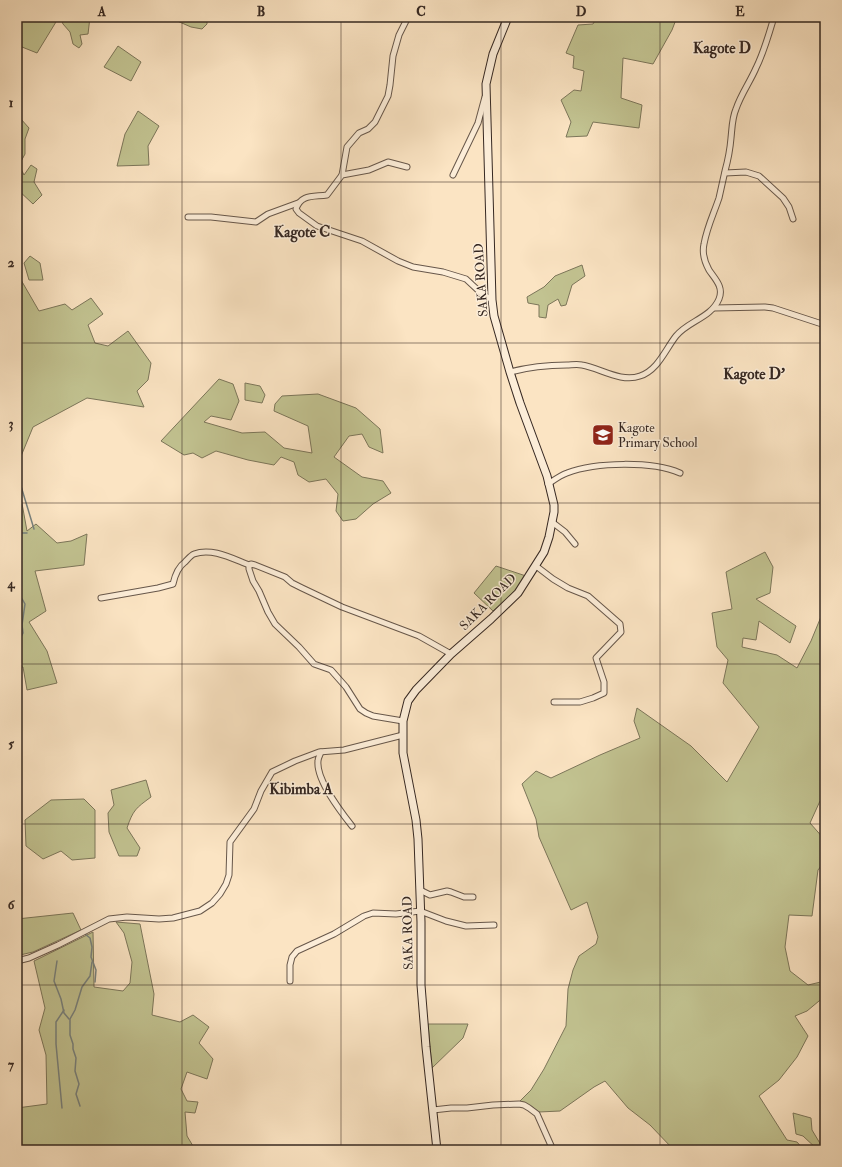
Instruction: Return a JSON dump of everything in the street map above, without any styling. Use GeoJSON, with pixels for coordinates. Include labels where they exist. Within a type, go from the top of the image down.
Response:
{"type":"FeatureCollection","features":[{"type":"Feature","properties":{"kind":"main road","name":"SAKA ROAD"},"geometry":{"type":"LineString","coordinates":[[437,1150],[421,985],[420,890],[417,833],[403,753],[403,721],[408,701],[416,690],[451,654],[518,593],[536,566],[546,547],[554,512],[554,505],[547,476],[510,372],[494,316],[492,300],[486,84],[493,54],[508,17]]}},
{"type":"Feature","properties":{"kind":"street"},"geometry":{"type":"LineString","coordinates":[[510,372],[531,367],[582,365],[626,378],[640,377],[649,372],[682,330],[714,308],[719,299],[720,287],[705,262],[703,248],[730,152],[735,110],[756,69],[774,17]]}},
{"type":"Feature","properties":{"kind":"street"},"geometry":{"type":"LineString","coordinates":[[188,217],[227,218],[256,222],[268,214],[298,203],[304,198],[327,194],[342,175],[347,147],[359,133],[368,129],[375,122],[388,96],[393,56],[406,18]]}},
{"type":"Feature","properties":{"kind":"street"},"geometry":{"type":"LineString","coordinates":[[452,175],[478,123],[486,94]]}},
{"type":"Feature","properties":{"kind":"street"},"geometry":{"type":"LineString","coordinates":[[342,175],[369,170],[388,162],[407,167]]}},
{"type":"Feature","properties":{"kind":"street"},"geometry":{"type":"LineString","coordinates":[[725,173],[746,172],[759,176],[783,198],[789,207],[793,219]]}},
{"type":"Feature","properties":{"kind":"street"},"geometry":{"type":"LineString","coordinates":[[298,203],[296,209],[299,213],[317,226],[362,241],[398,261],[413,267],[443,272],[466,279],[481,293],[492,300]]}},
{"type":"Feature","properties":{"kind":"street"},"geometry":{"type":"LineString","coordinates":[[714,308],[773,308],[825,325]]}},
{"type":"Feature","properties":{"kind":"street"},"geometry":{"type":"LineString","coordinates":[[548,484],[566,473],[592,467],[648,465],[671,469],[680,473]]}},
{"type":"Feature","properties":{"kind":"street"},"geometry":{"type":"LineString","coordinates":[[552,522],[565,532],[575,544]]}},
{"type":"Feature","properties":{"kind":"street"},"geometry":{"type":"LineString","coordinates":[[101,598],[173,584],[176,573],[182,564],[193,554],[202,552],[214,553],[249,565],[255,565],[285,577],[302,588],[342,607],[419,636],[451,654]]}},
{"type":"Feature","properties":{"kind":"street"},"geometry":{"type":"LineString","coordinates":[[249,565],[253,581],[275,624],[314,664],[331,670],[346,687],[360,709],[366,713],[372,716],[403,721]]}},
{"type":"Feature","properties":{"kind":"street"},"geometry":{"type":"LineString","coordinates":[[536,566],[568,588],[588,596],[620,624],[621,632],[596,658],[604,682],[604,692],[593,698],[580,702],[554,702]]}},
{"type":"Feature","properties":{"kind":"street"},"geometry":{"type":"LineString","coordinates":[[17,961],[29,958],[58,945],[109,919],[127,917],[159,919],[173,918],[200,911],[212,903],[226,884],[229,875],[230,842],[254,809],[261,791],[272,772],[295,761],[321,752],[344,750],[402,735]]}},
{"type":"Feature","properties":{"kind":"street"},"geometry":{"type":"LineString","coordinates":[[321,752],[318,761],[319,770],[324,782],[332,799],[352,826]]}},
{"type":"Feature","properties":{"kind":"street"},"geometry":{"type":"LineString","coordinates":[[420,890],[430,895],[447,891],[464,897],[473,897]]}},
{"type":"Feature","properties":{"kind":"street"},"geometry":{"type":"LineString","coordinates":[[290,981],[290,965],[292,957],[297,951],[334,934],[364,916],[373,913],[396,914],[420,911],[446,922],[466,926],[494,925]]}},
{"type":"Feature","properties":{"kind":"street"},"geometry":{"type":"LineString","coordinates":[[433,1110],[493,1105],[524,1105],[537,1114],[553,1150]]}},
{"type":"Feature","properties":{"kind":"green space"},"geometry":{"type":"Polygon","coordinates":[[[17,17],[59,17],[37,53],[17,45],[17,17]]]}},
{"type":"Feature","properties":{"kind":"green space"},"geometry":{"type":"Polygon","coordinates":[[[60,17],[90,17],[88,34],[80,35],[82,44],[79,48],[73,44],[70,32],[63,24],[60,17]]]}},
{"type":"Feature","properties":{"kind":"green space"},"geometry":{"type":"Polygon","coordinates":[[[176,17],[207,17],[207,24],[202,29],[191,27],[175,20],[176,17]]]}},
{"type":"Feature","properties":{"kind":"green space"},"geometry":{"type":"Polygon","coordinates":[[[597,17],[677,17],[672,30],[653,64],[623,58],[621,98],[642,105],[639,128],[593,122],[587,136],[566,137],[571,122],[561,100],[574,90],[581,91],[584,71],[573,68],[574,56],[566,53],[578,25],[593,24],[597,17]]]}},
{"type":"Feature","properties":{"kind":"green space"},"geometry":{"type":"Polygon","coordinates":[[[118,46],[141,62],[131,81],[104,67],[118,46]]]}},
{"type":"Feature","properties":{"kind":"green space"},"geometry":{"type":"Polygon","coordinates":[[[138,111],[159,126],[148,146],[149,165],[117,166],[125,134],[138,111]]]}},
{"type":"Feature","properties":{"kind":"green space"},"geometry":{"type":"Polygon","coordinates":[[[17,117],[20,118],[29,128],[25,139],[25,154],[19,165],[24,175],[31,165],[37,169],[34,182],[42,195],[33,204],[17,189],[17,117]]]}},
{"type":"Feature","properties":{"kind":"green space"},"geometry":{"type":"Polygon","coordinates":[[[30,256],[40,263],[43,280],[29,280],[24,263],[30,256]]]}},
{"type":"Feature","properties":{"kind":"green space"},"geometry":{"type":"Polygon","coordinates":[[[582,265],[585,276],[572,285],[566,305],[561,306],[558,299],[548,305],[546,318],[539,317],[539,305],[528,303],[527,297],[544,287],[555,276],[582,265]]]}},
{"type":"Feature","properties":{"kind":"green space"},"geometry":{"type":"Polygon","coordinates":[[[17,273],[39,311],[65,304],[72,310],[91,298],[103,314],[88,325],[95,343],[108,346],[128,331],[151,363],[148,380],[137,391],[144,407],[87,398],[33,427],[17,466],[17,273]]]}},
{"type":"Feature","properties":{"kind":"green space"},"geometry":{"type":"Polygon","coordinates":[[[219,379],[233,384],[239,401],[231,420],[211,416],[204,422],[242,433],[265,432],[284,448],[312,453],[308,426],[274,411],[275,404],[282,396],[318,394],[356,408],[380,429],[383,453],[369,447],[362,434],[349,436],[334,457],[362,477],[383,481],[391,493],[373,504],[356,519],[343,521],[336,511],[338,494],[326,479],[309,482],[298,475],[294,462],[281,457],[274,465],[248,460],[216,451],[202,458],[193,453],[184,455],[161,441],[219,379]]]}},
{"type":"Feature","properties":{"kind":"green space"},"geometry":{"type":"Polygon","coordinates":[[[245,383],[260,386],[265,395],[262,403],[245,400],[245,383]]]}},
{"type":"Feature","properties":{"kind":"green space"},"geometry":{"type":"Polygon","coordinates":[[[17,476],[27,531],[36,524],[57,543],[71,541],[87,534],[84,565],[35,571],[46,611],[29,622],[47,651],[57,683],[27,690],[23,667],[17,667],[17,476]]]}},
{"type":"Feature","properties":{"kind":"green space"},"geometry":{"type":"Polygon","coordinates":[[[765,552],[773,567],[770,593],[756,599],[796,626],[790,643],[759,621],[756,640],[743,638],[742,647],[777,655],[797,668],[811,641],[825,607],[825,796],[820,801],[810,823],[825,840],[825,861],[818,870],[812,916],[789,915],[785,947],[790,971],[808,985],[825,981],[825,996],[807,1011],[795,1016],[808,1036],[797,1057],[779,1080],[759,1096],[787,1140],[797,1142],[804,1150],[673,1150],[650,1125],[628,1108],[605,1081],[560,1111],[539,1112],[531,1106],[519,1102],[531,1090],[544,1069],[566,1026],[568,989],[573,970],[579,956],[596,944],[598,937],[587,902],[571,910],[539,837],[536,819],[522,784],[536,771],[551,778],[640,738],[634,721],[637,708],[691,746],[727,782],[759,727],[723,683],[728,660],[717,647],[712,613],[732,609],[726,572],[765,552]]]}},
{"type":"Feature","properties":{"kind":"green space"},"geometry":{"type":"Polygon","coordinates":[[[496,566],[526,576],[517,589],[493,611],[474,593],[496,566]]]}},
{"type":"Feature","properties":{"kind":"green space"},"geometry":{"type":"Polygon","coordinates":[[[146,780],[151,797],[136,810],[131,817],[127,828],[140,848],[137,856],[119,856],[109,832],[108,813],[114,805],[111,790],[146,780]]]}},
{"type":"Feature","properties":{"kind":"green space"},"geometry":{"type":"Polygon","coordinates":[[[84,799],[95,810],[95,858],[72,860],[61,851],[43,859],[26,846],[25,820],[51,800],[84,799]]]}},
{"type":"Feature","properties":{"kind":"green space"},"geometry":{"type":"Polygon","coordinates":[[[73,913],[81,930],[33,952],[20,955],[17,948],[17,919],[73,913]]]}},
{"type":"Feature","properties":{"kind":"green space"},"geometry":{"type":"Polygon","coordinates":[[[116,922],[140,924],[154,994],[152,1015],[180,1022],[193,1015],[209,1027],[199,1043],[213,1059],[207,1079],[187,1072],[181,1089],[187,1101],[198,1102],[195,1113],[185,1112],[187,1136],[193,1146],[193,1150],[159,1150],[156,1148],[154,1150],[17,1150],[17,1108],[47,1104],[46,1055],[39,1030],[45,1008],[34,961],[93,932],[94,987],[123,991],[130,983],[132,962],[124,933],[116,922]]]}},
{"type":"Feature","properties":{"kind":"green space"},"geometry":{"type":"Polygon","coordinates":[[[428,1024],[468,1024],[463,1038],[432,1068],[428,1024]]]}},
{"type":"Feature","properties":{"kind":"green space"},"geometry":{"type":"Polygon","coordinates":[[[793,1113],[811,1118],[812,1130],[821,1145],[820,1150],[818,1150],[803,1136],[796,1134],[793,1113]]]}},
{"type":"Feature","properties":{"kind":"waterway"},"geometry":{"type":"LineString","coordinates":[[17,473],[34,529]]}},
{"type":"Feature","properties":{"kind":"waterway"},"geometry":{"type":"LineString","coordinates":[[17,533],[27,533]]}},
{"type":"Feature","properties":{"kind":"waterway"},"geometry":{"type":"LineString","coordinates":[[17,590],[25,604],[22,625],[23,633],[19,641],[20,646],[17,651]]}},
{"type":"Feature","properties":{"kind":"waterway"},"geometry":{"type":"LineString","coordinates":[[17,653],[20,662],[19,671]]}},
{"type":"Feature","properties":{"kind":"waterway"},"geometry":{"type":"LineString","coordinates":[[85,934],[90,938],[92,947],[91,957],[96,970],[95,982]]}},
{"type":"Feature","properties":{"kind":"waterway"},"geometry":{"type":"LineString","coordinates":[[57,961],[54,981],[61,999],[64,1013],[69,1019]]}},
{"type":"Feature","properties":{"kind":"waterway"},"geometry":{"type":"LineString","coordinates":[[80,1106],[76,1094],[79,1084],[75,1071],[76,1058],[70,1035],[70,1019],[75,1010],[82,987],[90,976],[92,962]]}},
{"type":"Feature","properties":{"kind":"waterway"},"geometry":{"type":"LineString","coordinates":[[62,1108],[56,1044],[56,1022],[64,1010]]}},
{"type":"Feature","properties":{"kind":"place","name":"Kagote Primary School"},"geometry":{"type":"Point","coordinates":[603,435]}},
{"type":"Feature","properties":{"kind":"district","name":"Kagote D"},"geometry":{"type":"Point","coordinates":[722,48]}},
{"type":"Feature","properties":{"kind":"district","name":"Kagote C"},"geometry":{"type":"Point","coordinates":[302,232]}},
{"type":"Feature","properties":{"kind":"district","name":"Kagote D'"},"geometry":{"type":"Point","coordinates":[754,374]}},
{"type":"Feature","properties":{"kind":"district","name":"Kibimba A"},"geometry":{"type":"Point","coordinates":[301,789]}}]}
